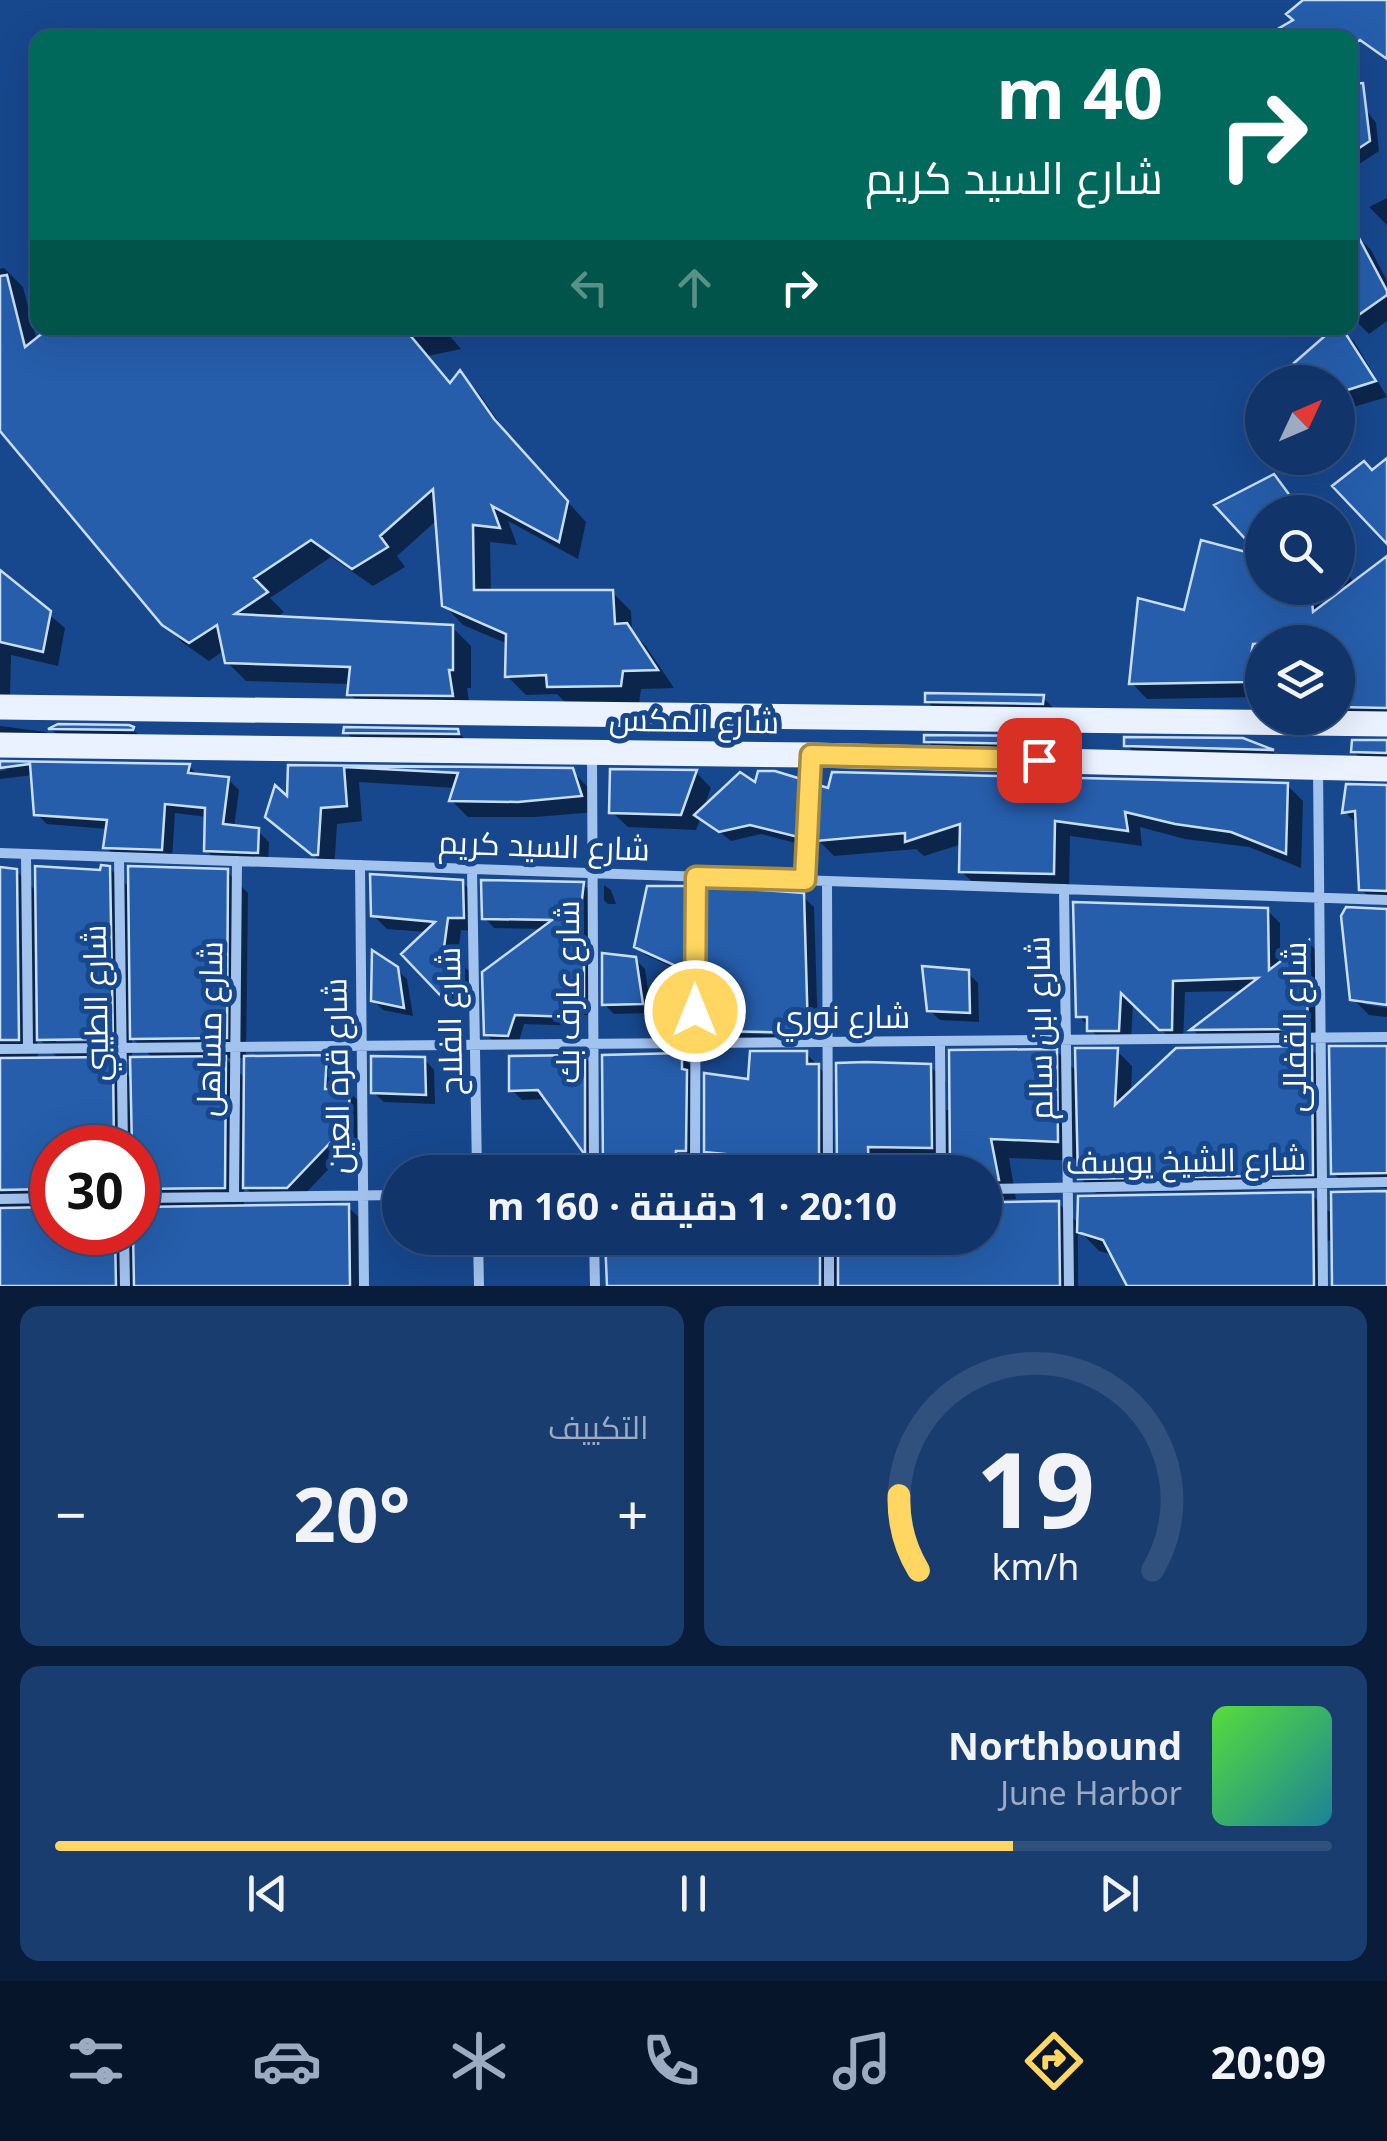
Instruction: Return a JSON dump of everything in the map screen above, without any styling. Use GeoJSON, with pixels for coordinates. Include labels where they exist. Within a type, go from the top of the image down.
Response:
{"type":"FeatureCollection","features":[{"type":"Feature","properties":{"kind":"main road","name":"شارع المكس"},"geometry":{"type":"LineString","coordinates":[[0,708],[1387,724]]}},
{"type":"Feature","properties":{"kind":"main road","name":"شارع المكس"},"geometry":{"type":"LineString","coordinates":[[0,745],[811,755],[1387,769]]}},
{"type":"Feature","properties":{"kind":"street","name":"شارع عارف بك"},"geometry":{"type":"LineString","coordinates":[[592,752],[594,1155]]}},
{"type":"Feature","properties":{"kind":"street"},"geometry":{"type":"LineString","coordinates":[[805,880],[811,755]]}},
{"type":"Feature","properties":{"kind":"street","name":"شارع القفالى"},"geometry":{"type":"LineString","coordinates":[[1318,768],[1322,1286]]}},
{"type":"Feature","properties":{"kind":"street","name":"شارع السيد كريم"},"geometry":{"type":"LineString","coordinates":[[0,853],[1387,900]]}},
{"type":"Feature","properties":{"kind":"street"},"geometry":{"type":"LineString","coordinates":[[26,854],[28,1048]]}},
{"type":"Feature","properties":{"kind":"street","name":"شارع الطيبي"},"geometry":{"type":"LineString","coordinates":[[119,857],[123,1125]]}},
{"type":"Feature","properties":{"kind":"street","name":"شارع مساهل"},"geometry":{"type":"LineString","coordinates":[[234,1197],[237,861]]}},
{"type":"Feature","properties":{"kind":"street","name":"شارع قره العين"},"geometry":{"type":"LineString","coordinates":[[360,865],[364,1286]]}},
{"type":"Feature","properties":{"kind":"street","name":"شارع الفلاح"},"geometry":{"type":"LineString","coordinates":[[472,869],[478,1155]]}},
{"type":"Feature","properties":{"kind":"street"},"geometry":{"type":"LineString","coordinates":[[695,1155],[696,877]]}},
{"type":"Feature","properties":{"kind":"street"},"geometry":{"type":"LineString","coordinates":[[827,881],[828,1155]]}},
{"type":"Feature","properties":{"kind":"street","name":"شارع ابن سالم"},"geometry":{"type":"LineString","coordinates":[[1064,889],[1068,1286]]}},
{"type":"Feature","properties":{"kind":"street","name":"شارع نوري"},"geometry":{"type":"LineString","coordinates":[[0,1048],[1387,1038]]}},
{"type":"Feature","properties":{"kind":"street"},"geometry":{"type":"LineString","coordinates":[[940,1042],[941,1155]]}},
{"type":"Feature","properties":{"kind":"street","name":"شارع الشيخ يوسف"},"geometry":{"type":"LineString","coordinates":[[1002,1189],[1387,1182]]}},
{"type":"Feature","properties":{"kind":"street"},"geometry":{"type":"LineString","coordinates":[[160,1198],[382,1195]]}},
{"type":"Feature","properties":{"kind":"street"},"geometry":{"type":"LineString","coordinates":[[0,1199],[30,1198]]}},
{"type":"Feature","properties":{"kind":"street"},"geometry":{"type":"LineString","coordinates":[[124,1255],[125,1286]]}},
{"type":"Feature","properties":{"kind":"street"},"geometry":{"type":"LineString","coordinates":[[478,1255],[479,1286]]}},
{"type":"Feature","properties":{"kind":"street"},"geometry":{"type":"LineString","coordinates":[[594,1255],[594,1286]]}},
{"type":"Feature","properties":{"kind":"street"},"geometry":{"type":"LineString","coordinates":[[828,1255],[829,1286]]}},
{"type":"Feature","properties":{"kind":"building"},"geometry":{"type":"Polygon","coordinates":[[[1303,0],[1387,0],[1387,59],[1358,41],[1358,30],[1276,30],[1293,20],[1286,14],[1303,0]]]}},
{"type":"Feature","properties":{"kind":"building"},"geometry":{"type":"Polygon","coordinates":[[[1358,83],[1363,83],[1370,141],[1358,149],[1358,83]]]}},
{"type":"Feature","properties":{"kind":"building"},"geometry":{"type":"Polygon","coordinates":[[[1358,236],[1387,291],[1387,295],[1358,315],[1358,236]]]}},
{"type":"Feature","properties":{"kind":"building"},"geometry":{"type":"Polygon","coordinates":[[[7,275],[25,347],[40,335],[410,335],[450,383],[460,370],[494,419],[568,501],[559,542],[492,506],[500,528],[473,525],[474,590],[613,590],[615,624],[627,623],[658,670],[623,671],[621,686],[547,687],[546,675],[505,677],[506,634],[442,606],[433,489],[380,536],[388,547],[352,569],[311,540],[254,578],[268,592],[235,614],[453,625],[453,670],[449,670],[453,696],[347,695],[350,667],[225,663],[217,625],[189,643],[162,625],[0,431],[0,276],[7,275]]]}},
{"type":"Feature","properties":{"kind":"building"},"geometry":{"type":"Polygon","coordinates":[[[1326,335],[1346,335],[1376,381],[1355,388],[1355,365],[1294,363],[1326,335]]]}},
{"type":"Feature","properties":{"kind":"building"},"geometry":{"type":"Polygon","coordinates":[[[1387,458],[1387,544],[1355,510],[1355,495],[1341,495],[1332,486],[1346,475],[1355,475],[1355,468],[1364,461],[1372,470],[1387,458]]]}},
{"type":"Feature","properties":{"kind":"building"},"geometry":{"type":"Polygon","coordinates":[[[1272,475],[1289,495],[1245,495],[1245,539],[1214,505],[1272,475]]]}},
{"type":"Feature","properties":{"kind":"building"},"geometry":{"type":"Polygon","coordinates":[[[1201,540],[1245,552],[1245,605],[1312,605],[1313,612],[1322,605],[1355,605],[1355,580],[1387,556],[1387,708],[1355,707],[1355,625],[1245,625],[1245,682],[1129,684],[1138,598],[1184,610],[1201,540]]]}},
{"type":"Feature","properties":{"kind":"building"},"geometry":{"type":"Polygon","coordinates":[[[0,570],[51,611],[43,652],[0,642],[0,570]]]}},
{"type":"Feature","properties":{"kind":"building"},"geometry":{"type":"Polygon","coordinates":[[[925,693],[1044,695],[1043,704],[925,702],[925,693]]]}},
{"type":"Feature","properties":{"kind":"building"},"geometry":{"type":"Polygon","coordinates":[[[58,724],[129,725],[134,727],[48,729],[58,724]]]}},
{"type":"Feature","properties":{"kind":"building"},"geometry":{"type":"Polygon","coordinates":[[[344,727],[458,729],[459,734],[343,733],[344,727]]]}},
{"type":"Feature","properties":{"kind":"building"},"geometry":{"type":"Polygon","coordinates":[[[924,735],[1037,736],[1036,739],[1077,745],[924,742],[924,735]]]}},
{"type":"Feature","properties":{"kind":"building"},"geometry":{"type":"Polygon","coordinates":[[[1124,737],[1243,738],[1274,750],[1124,746],[1124,737]]]}},
{"type":"Feature","properties":{"kind":"building"},"geometry":{"type":"Polygon","coordinates":[[[1352,740],[1387,740],[1387,753],[1351,752],[1352,740]]]}},
{"type":"Feature","properties":{"kind":"building"},"geometry":{"type":"Polygon","coordinates":[[[0,761],[190,764],[188,773],[229,777],[223,824],[259,828],[258,853],[204,851],[205,808],[165,804],[162,850],[103,848],[107,820],[34,815],[30,764],[0,768],[0,761]]]}},
{"type":"Feature","properties":{"kind":"building"},"geometry":{"type":"Polygon","coordinates":[[[288,765],[573,768],[582,796],[518,802],[449,801],[458,773],[344,767],[347,806],[321,808],[318,855],[312,855],[265,817],[275,785],[287,796],[288,765]]]}},
{"type":"Feature","properties":{"kind":"building"},"geometry":{"type":"Polygon","coordinates":[[[610,769],[697,770],[681,815],[609,813],[610,769]]]}},
{"type":"Feature","properties":{"kind":"building"},"geometry":{"type":"Polygon","coordinates":[[[758,771],[775,771],[801,779],[798,837],[750,825],[719,832],[694,815],[740,772],[755,782],[758,771]]]}},
{"type":"Feature","properties":{"kind":"building"},"geometry":{"type":"Polygon","coordinates":[[[832,772],[1288,783],[1286,854],[1231,832],[1125,812],[1128,831],[1055,821],[1054,874],[959,872],[960,824],[905,842],[905,833],[816,841],[818,785],[828,788],[832,772]]]}},
{"type":"Feature","properties":{"kind":"building"},"geometry":{"type":"Polygon","coordinates":[[[1346,784],[1387,785],[1387,891],[1359,890],[1355,811],[1342,813],[1346,784]]]}},
{"type":"Feature","properties":{"kind":"building"},"geometry":{"type":"Polygon","coordinates":[[[101,865],[110,866],[113,1039],[37,1040],[35,866],[100,870],[101,865]]]}},
{"type":"Feature","properties":{"kind":"building"},"geometry":{"type":"Polygon","coordinates":[[[128,866],[228,869],[227,1038],[130,1039],[128,866]]]}},
{"type":"Feature","properties":{"kind":"building"},"geometry":{"type":"Polygon","coordinates":[[[0,867],[17,869],[19,1040],[0,1040],[0,867]]]}},
{"type":"Feature","properties":{"kind":"building"},"geometry":{"type":"Polygon","coordinates":[[[370,874],[463,880],[464,918],[448,918],[443,955],[461,959],[461,990],[441,996],[401,954],[435,922],[371,916],[370,874]]]}},
{"type":"Feature","properties":{"kind":"building"},"geometry":{"type":"Polygon","coordinates":[[[481,880],[584,882],[576,951],[584,952],[584,1006],[573,1006],[573,1017],[515,1015],[508,1036],[484,1035],[482,972],[552,920],[482,919],[481,880]]]}},
{"type":"Feature","properties":{"kind":"building"},"geometry":{"type":"Polygon","coordinates":[[[647,886],[687,886],[687,971],[634,947],[647,886]]]}},
{"type":"Feature","properties":{"kind":"building"},"geometry":{"type":"Polygon","coordinates":[[[705,886],[804,893],[808,1033],[712,1031],[712,1021],[704,1021],[705,886]]]}},
{"type":"Feature","properties":{"kind":"building"},"geometry":{"type":"Polygon","coordinates":[[[1073,902],[1268,908],[1269,970],[1309,940],[1307,1029],[1190,1030],[1258,978],[1173,981],[1172,1030],[1159,1030],[1121,993],[1119,1031],[1087,1031],[1087,1017],[1076,1017],[1073,902]]]}},
{"type":"Feature","properties":{"kind":"building"},"geometry":{"type":"Polygon","coordinates":[[[1346,907],[1387,909],[1387,1005],[1350,1000],[1341,916],[1346,907]]]}},
{"type":"Feature","properties":{"kind":"building"},"geometry":{"type":"Polygon","coordinates":[[[372,950],[398,967],[404,1008],[371,1001],[372,950]]]}},
{"type":"Feature","properties":{"kind":"building"},"geometry":{"type":"Polygon","coordinates":[[[602,953],[636,957],[643,1004],[602,1005],[602,953]]]}},
{"type":"Feature","properties":{"kind":"building"},"geometry":{"type":"Polygon","coordinates":[[[922,966],[969,970],[970,1013],[927,1011],[922,966]]]}},
{"type":"Feature","properties":{"kind":"building"},"geometry":{"type":"Polygon","coordinates":[[[1312,1046],[1313,1175],[1078,1179],[1075,1048],[1118,1048],[1115,1105],[1176,1048],[1312,1046]]]}},
{"type":"Feature","properties":{"kind":"building"},"geometry":{"type":"Polygon","coordinates":[[[1329,1046],[1387,1046],[1387,1173],[1331,1174],[1329,1046]]]}},
{"type":"Feature","properties":{"kind":"building"},"geometry":{"type":"Polygon","coordinates":[[[1057,1049],[1058,1142],[991,1139],[994,1155],[950,1155],[949,1050],[1057,1049]]]}},
{"type":"Feature","properties":{"kind":"building"},"geometry":{"type":"Polygon","coordinates":[[[750,1051],[807,1051],[807,1064],[819,1064],[819,1155],[704,1152],[704,1073],[748,1079],[750,1051]]]}},
{"type":"Feature","properties":{"kind":"building"},"geometry":{"type":"Polygon","coordinates":[[[682,1053],[682,1069],[687,1070],[686,1151],[676,1151],[676,1155],[603,1155],[602,1055],[682,1053]]]}},
{"type":"Feature","properties":{"kind":"building"},"geometry":{"type":"Polygon","coordinates":[[[327,1055],[325,1089],[350,1089],[348,1124],[287,1188],[243,1188],[244,1056],[327,1055]]]}},
{"type":"Feature","properties":{"kind":"building"},"geometry":{"type":"Polygon","coordinates":[[[585,1055],[585,1155],[538,1090],[509,1091],[509,1056],[585,1055]]]}},
{"type":"Feature","properties":{"kind":"building"},"geometry":{"type":"Polygon","coordinates":[[[226,1056],[225,1188],[160,1189],[160,1125],[131,1125],[130,1057],[226,1056]]]}},
{"type":"Feature","properties":{"kind":"building"},"geometry":{"type":"Polygon","coordinates":[[[371,1056],[425,1057],[426,1095],[371,1093],[371,1056]]]}},
{"type":"Feature","properties":{"kind":"building"},"geometry":{"type":"Polygon","coordinates":[[[113,1057],[114,1125],[30,1125],[30,1189],[0,1190],[0,1058],[113,1057]]]}},
{"type":"Feature","properties":{"kind":"building"},"geometry":{"type":"Polygon","coordinates":[[[836,1063],[931,1064],[932,1148],[868,1147],[868,1155],[837,1155],[836,1063]]]}},
{"type":"Feature","properties":{"kind":"building"},"geometry":{"type":"Polygon","coordinates":[[[1387,1191],[1387,1286],[1332,1286],[1331,1192],[1387,1191]]]}},
{"type":"Feature","properties":{"kind":"building"},"geometry":{"type":"Polygon","coordinates":[[[1313,1192],[1314,1286],[1127,1286],[1103,1240],[1077,1232],[1078,1196],[1313,1192]]]}},
{"type":"Feature","properties":{"kind":"building"},"geometry":{"type":"Polygon","coordinates":[[[1002,1197],[1003,1202],[1059,1201],[1060,1286],[838,1286],[838,1255],[1002,1255],[1002,1197]]]}},
{"type":"Feature","properties":{"kind":"building"},"geometry":{"type":"Polygon","coordinates":[[[349,1204],[350,1286],[134,1286],[133,1255],[160,1255],[160,1207],[349,1204]]]}},
{"type":"Feature","properties":{"kind":"building"},"geometry":{"type":"Polygon","coordinates":[[[30,1207],[30,1255],[115,1255],[116,1286],[0,1286],[0,1208],[30,1207]]]}},
{"type":"Feature","properties":{"kind":"building"},"geometry":{"type":"Polygon","coordinates":[[[606,1255],[820,1255],[820,1286],[607,1286],[606,1255]]]}},
{"type":"Feature","properties":{"kind":"route"},"geometry":{"type":"LineString","coordinates":[[695,1011],[696,877],[805,880],[811,755],[1039,760]]}}]}
